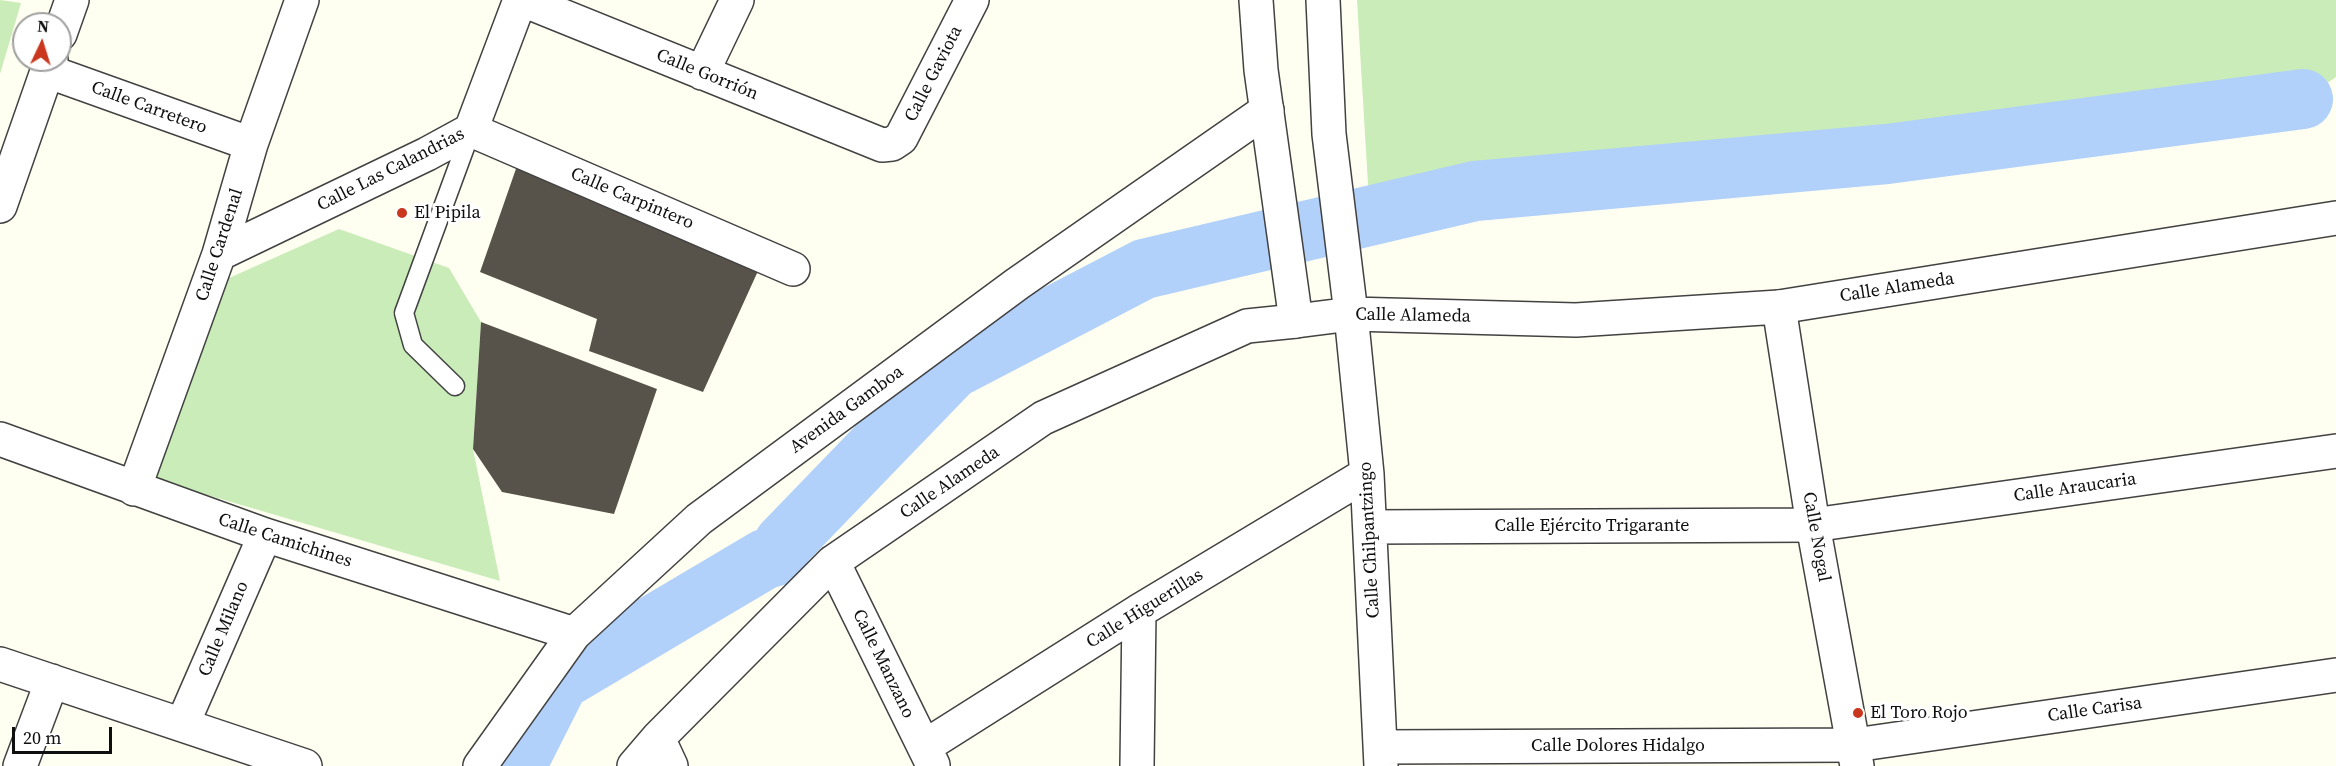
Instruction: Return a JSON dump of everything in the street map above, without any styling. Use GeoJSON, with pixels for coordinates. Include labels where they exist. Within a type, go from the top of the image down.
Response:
{"type":"FeatureCollection","features":[{"type":"Feature","properties":{"kind":"street","name":"Calle Cardenal"},"geometry":{"type":"LineString","coordinates":[[134,489],[219,254],[251,144],[302,0]]}},
{"type":"Feature","properties":{"kind":"street","name":"Calle Gorrión"},"geometry":{"type":"LineString","coordinates":[[521,0],[882,145],[892,144]]}},
{"type":"Feature","properties":{"kind":"street","name":"Calle Las Calandrias"},"geometry":{"type":"LineString","coordinates":[[219,254],[427,154],[471,130],[521,0]]}},
{"type":"Feature","properties":{"kind":"street"},"geometry":{"type":"LineString","coordinates":[[702,73],[736,0]]}},
{"type":"Feature","properties":{"kind":"street","name":"Calle Gaviota"},"geometry":{"type":"LineString","coordinates":[[892,144],[901,138],[972,0]]}},
{"type":"Feature","properties":{"kind":"street"},"geometry":{"type":"LineString","coordinates":[[1257,0],[1267,110],[1296,321]]}},
{"type":"Feature","properties":{"kind":"street","name":"Calle Chilpantzingo"},"geometry":{"type":"LineString","coordinates":[[1323,0],[1329,134],[1351,314],[1367,474],[1381,757]]}},
{"type":"Feature","properties":{"kind":"street"},"geometry":{"type":"LineString","coordinates":[[0,206],[47,72]]}},
{"type":"Feature","properties":{"kind":"street","name":"Calle Carretero"},"geometry":{"type":"LineString","coordinates":[[67,72],[251,144]]}},
{"type":"Feature","properties":{"kind":"street","name":"Avenida Gamboa"},"geometry":{"type":"LineString","coordinates":[[480,766],[574,634],[699,519],[1017,284],[1267,110]]}},
{"type":"Feature","properties":{"kind":"street","name":"Calle Carpintero"},"geometry":{"type":"LineString","coordinates":[[471,130],[793,269]]}},
{"type":"Feature","properties":{"kind":"street","name":"Calle Alameda"},"geometry":{"type":"LineString","coordinates":[[634,766],[664,752],[833,562],[1043,418],[1247,326],[1351,314],[1576,320],[1779,307],[2336,218]]}},
{"type":"Feature","properties":{"kind":"street","name":"Calle Nogal"},"geometry":{"type":"LineString","coordinates":[[1779,307],[1814,525],[1856,755]]}},
{"type":"Feature","properties":{"kind":"street","name":"Calle Camichines"},"geometry":{"type":"LineString","coordinates":[[0,439],[265,535],[574,634]]}},
{"type":"Feature","properties":{"kind":"street","name":"Calle Araucaria"},"geometry":{"type":"LineString","coordinates":[[1814,525],[2336,451]]}},
{"type":"Feature","properties":{"kind":"street","name":"Calle Higuerillas"},"geometry":{"type":"LineString","coordinates":[[929,757],[1139,611],[1367,474]]}},
{"type":"Feature","properties":{"kind":"street","name":"Calle Ejército Trigarante"},"geometry":{"type":"LineString","coordinates":[[1371,527],[1814,525]]}},
{"type":"Feature","properties":{"kind":"street","name":"Calle Milano"},"geometry":{"type":"LineString","coordinates":[[183,723],[265,535]]}},
{"type":"Feature","properties":{"kind":"street","name":"Calle Manzano"},"geometry":{"type":"LineString","coordinates":[[833,562],[929,757]]}},
{"type":"Feature","properties":{"kind":"street"},"geometry":{"type":"LineString","coordinates":[[1137,766],[1139,611]]}},
{"type":"Feature","properties":{"kind":"street"},"geometry":{"type":"LineString","coordinates":[[0,664],[183,723],[305,766]]}},
{"type":"Feature","properties":{"kind":"street","name":"Calle Carisa"},"geometry":{"type":"LineString","coordinates":[[1856,755],[2336,675]]}},
{"type":"Feature","properties":{"kind":"street"},"geometry":{"type":"LineString","coordinates":[[20,766],[52,681]]}},
{"type":"Feature","properties":{"kind":"street","name":"Calle Dolores Hidalgo"},"geometry":{"type":"LineString","coordinates":[[1381,757],[1856,755]]}},
{"type":"Feature","properties":{"kind":"lane"},"geometry":{"type":"LineString","coordinates":[[455,386],[413,345],[404,313],[471,130]]}},
{"type":"Feature","properties":{"kind":"green space"},"geometry":{"type":"Polygon","coordinates":[[[0,0],[21,3],[18,12],[12,12],[12,33],[0,74],[0,0]]]}},
{"type":"Feature","properties":{"kind":"green space"},"geometry":{"type":"Polygon","coordinates":[[[1357,0],[2336,0],[2336,77],[2274,119],[1887,143],[1482,181],[1369,201],[1357,0]]]}},
{"type":"Feature","properties":{"kind":"green space"},"geometry":{"type":"Polygon","coordinates":[[[339,229],[449,268],[481,322],[473,449],[500,581],[153,479],[229,278],[339,229]]]}},
{"type":"Feature","properties":{"kind":"building"},"geometry":{"type":"Polygon","coordinates":[[[518,163],[763,260],[703,392],[589,351],[597,319],[480,272],[518,163]]]}},
{"type":"Feature","properties":{"kind":"building"},"geometry":{"type":"Polygon","coordinates":[[[481,322],[657,389],[614,514],[502,492],[473,449],[481,322]]]}},
{"type":"Feature","properties":{"kind":"waterway"},"geometry":{"type":"LineString","coordinates":[[516,766],[559,681],[765,559],[776,556],[784,543],[952,369],[1144,269],[1475,191],[1887,154],[2303,99]]}},
{"type":"Feature","properties":{"kind":"place","name":"El Pipila"},"geometry":{"type":"Point","coordinates":[402,213]}},
{"type":"Feature","properties":{"kind":"place","name":"El Toro Rojo"},"geometry":{"type":"Point","coordinates":[1858,713]}}]}
